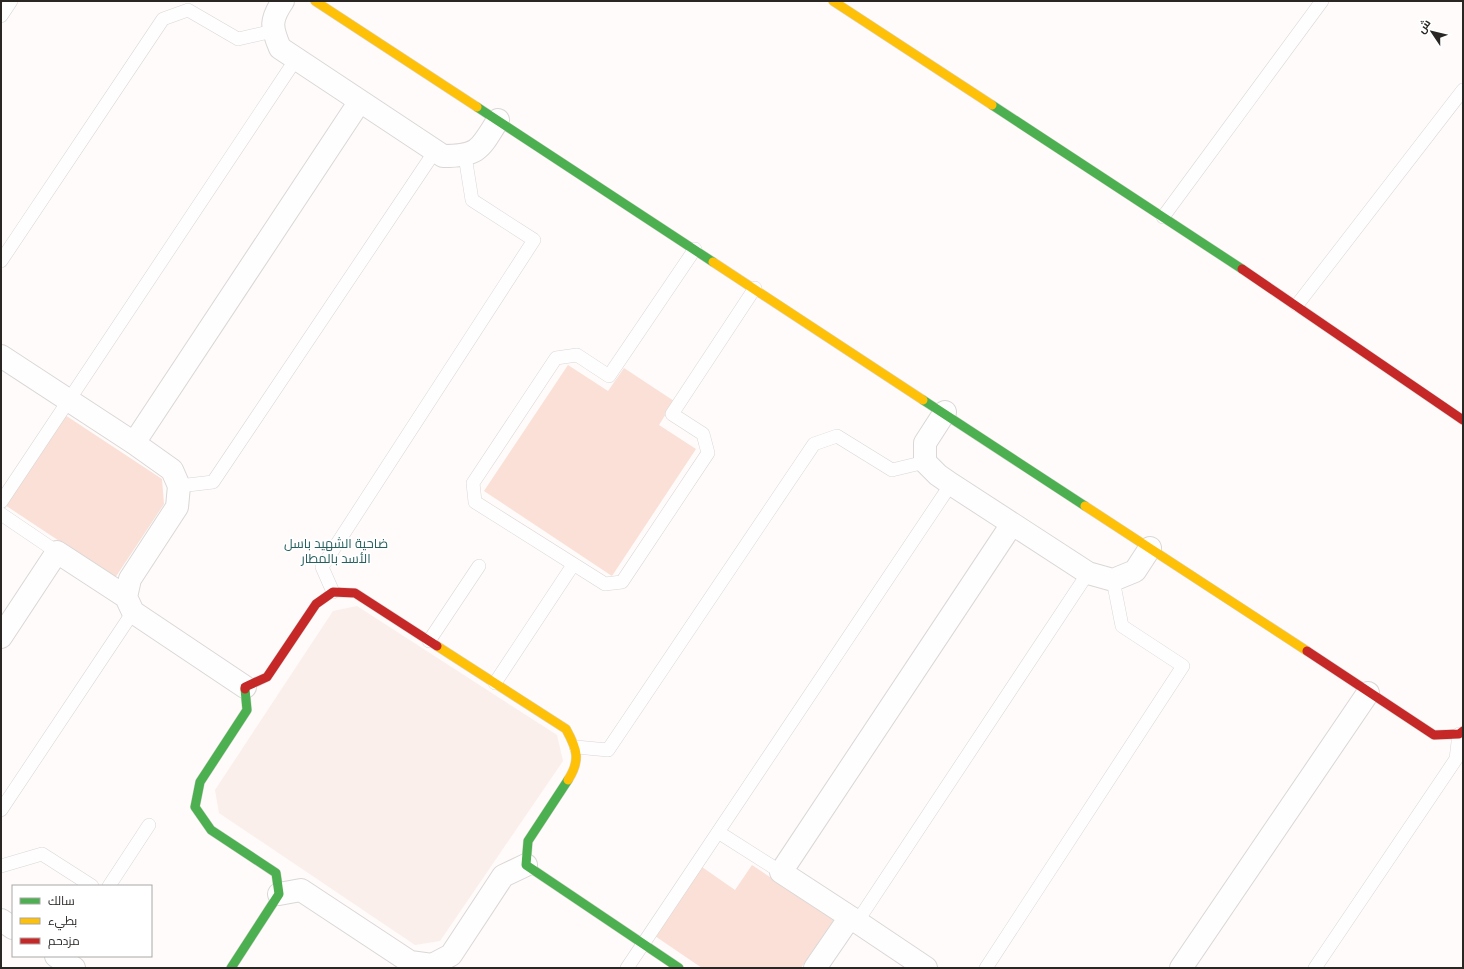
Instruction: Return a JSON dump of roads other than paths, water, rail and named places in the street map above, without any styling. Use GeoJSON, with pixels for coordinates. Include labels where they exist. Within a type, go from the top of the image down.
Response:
{"type":"FeatureCollection","features":[{"type":"Feature","properties":{"kind":"street"},"geometry":{"type":"LineString","coordinates":[[283,1],[274,14],[273,31],[280,48],[444,156],[464,156],[481,146],[498,120]]}},
{"type":"Feature","properties":{"kind":"street"},"geometry":{"type":"LineString","coordinates":[[315,1],[945,412],[1368,693],[1434,735],[1461,732]]}},
{"type":"Feature","properties":{"kind":"street"},"geometry":{"type":"LineString","coordinates":[[833,1],[1297,305],[1463,420]]}},
{"type":"Feature","properties":{"kind":"street"},"geometry":{"type":"LineString","coordinates":[[134,443],[360,101]]}},
{"type":"Feature","properties":{"kind":"street"},"geometry":{"type":"LineString","coordinates":[[1,356],[134,443],[172,470],[179,486],[177,507],[130,579],[130,604]]}},
{"type":"Feature","properties":{"kind":"street"},"geometry":{"type":"LineString","coordinates":[[945,412],[926,443],[925,462],[938,475],[951,484],[1088,573],[1113,580],[1135,571],[1150,548]]}},
{"type":"Feature","properties":{"kind":"street"},"geometry":{"type":"LineString","coordinates":[[926,968],[781,872],[1012,524]]}},
{"type":"Feature","properties":{"kind":"street"},"geometry":{"type":"LineString","coordinates":[[1,636],[57,552],[245,687],[247,710],[200,782],[195,808],[211,830],[276,873],[279,894],[231,968]]}},
{"type":"Feature","properties":{"kind":"street"},"geometry":{"type":"LineString","coordinates":[[245,687],[267,677],[316,604],[333,592],[354,593],[566,729],[576,747],[576,768],[528,841],[526,865]]}},
{"type":"Feature","properties":{"kind":"street"},"geometry":{"type":"LineString","coordinates":[[1180,968],[1368,693]]}},
{"type":"Feature","properties":{"kind":"street"},"geometry":{"type":"LineString","coordinates":[[526,865],[679,968]]}},
{"type":"Feature","properties":{"kind":"street"},"geometry":{"type":"LineString","coordinates":[[279,894],[301,890],[410,962],[433,966],[451,955],[503,876],[526,865]]}},
{"type":"Feature","properties":{"kind":"street"},"geometry":{"type":"LineString","coordinates":[[1,920],[12,927]]}},
{"type":"Feature","properties":{"kind":"street"},"geometry":{"type":"LineString","coordinates":[[815,968],[854,920]]}},
{"type":"Feature","properties":{"kind":"street"},"geometry":{"type":"LineString","coordinates":[[58,957],[74,968]]}},
{"type":"Feature","properties":{"kind":"lane"},"geometry":{"type":"LineString","coordinates":[[1,16],[11,1]]}},
{"type":"Feature","properties":{"kind":"lane"},"geometry":{"type":"LineString","coordinates":[[1162,217],[1322,1]]}},
{"type":"Feature","properties":{"kind":"lane"},"geometry":{"type":"LineString","coordinates":[[1,261],[163,19],[188,10],[238,39],[273,31]]}},
{"type":"Feature","properties":{"kind":"lane"},"geometry":{"type":"LineString","coordinates":[[1,502],[296,59]]}},
{"type":"Feature","properties":{"kind":"lane"},"geometry":{"type":"LineString","coordinates":[[1297,305],[1463,90]]}},
{"type":"Feature","properties":{"kind":"lane"},"geometry":{"type":"LineString","coordinates":[[179,486],[213,482],[435,151]]}},
{"type":"Feature","properties":{"kind":"lane"},"geometry":{"type":"LineString","coordinates":[[333,592],[322,567],[534,240],[472,200],[464,156]]}},
{"type":"Feature","properties":{"kind":"lane"},"geometry":{"type":"LineString","coordinates":[[695,249],[609,376],[577,355],[556,358],[473,483],[475,502],[605,584],[622,582],[708,453],[703,434],[672,414],[756,288]]}},
{"type":"Feature","properties":{"kind":"lane"},"geometry":{"type":"LineString","coordinates":[[576,747],[608,750],[814,444],[837,436],[892,470],[925,462]]}},
{"type":"Feature","properties":{"kind":"lane"},"geometry":{"type":"LineString","coordinates":[[627,968],[951,484]]}},
{"type":"Feature","properties":{"kind":"lane"},"geometry":{"type":"LineString","coordinates":[[1,514],[57,552]]}},
{"type":"Feature","properties":{"kind":"lane"},"geometry":{"type":"LineString","coordinates":[[495,683],[573,565]]}},
{"type":"Feature","properties":{"kind":"lane"},"geometry":{"type":"LineString","coordinates":[[429,641],[479,566]]}},
{"type":"Feature","properties":{"kind":"lane"},"geometry":{"type":"LineString","coordinates":[[854,920],[1088,573]]}},
{"type":"Feature","properties":{"kind":"lane"},"geometry":{"type":"LineString","coordinates":[[986,968],[1183,666],[1122,626],[1113,580]]}},
{"type":"Feature","properties":{"kind":"lane"},"geometry":{"type":"LineString","coordinates":[[1,810],[130,604]]}},
{"type":"Feature","properties":{"kind":"lane"},"geometry":{"type":"LineString","coordinates":[[1315,968],[1456,759],[1461,732]]}},
{"type":"Feature","properties":{"kind":"lane"},"geometry":{"type":"LineString","coordinates":[[109,885],[149,825]]}},
{"type":"Feature","properties":{"kind":"lane"},"geometry":{"type":"LineString","coordinates":[[718,832],[781,872]]}},
{"type":"Feature","properties":{"kind":"lane"},"geometry":{"type":"LineString","coordinates":[[1,866],[42,854],[90,885]]}},
{"type":"Feature","properties":{"kind":"district","name":"ضاحية الشهيد باسل الأسد بالمطار"},"geometry":{"type":"Point","coordinates":[336,550]}}]}
